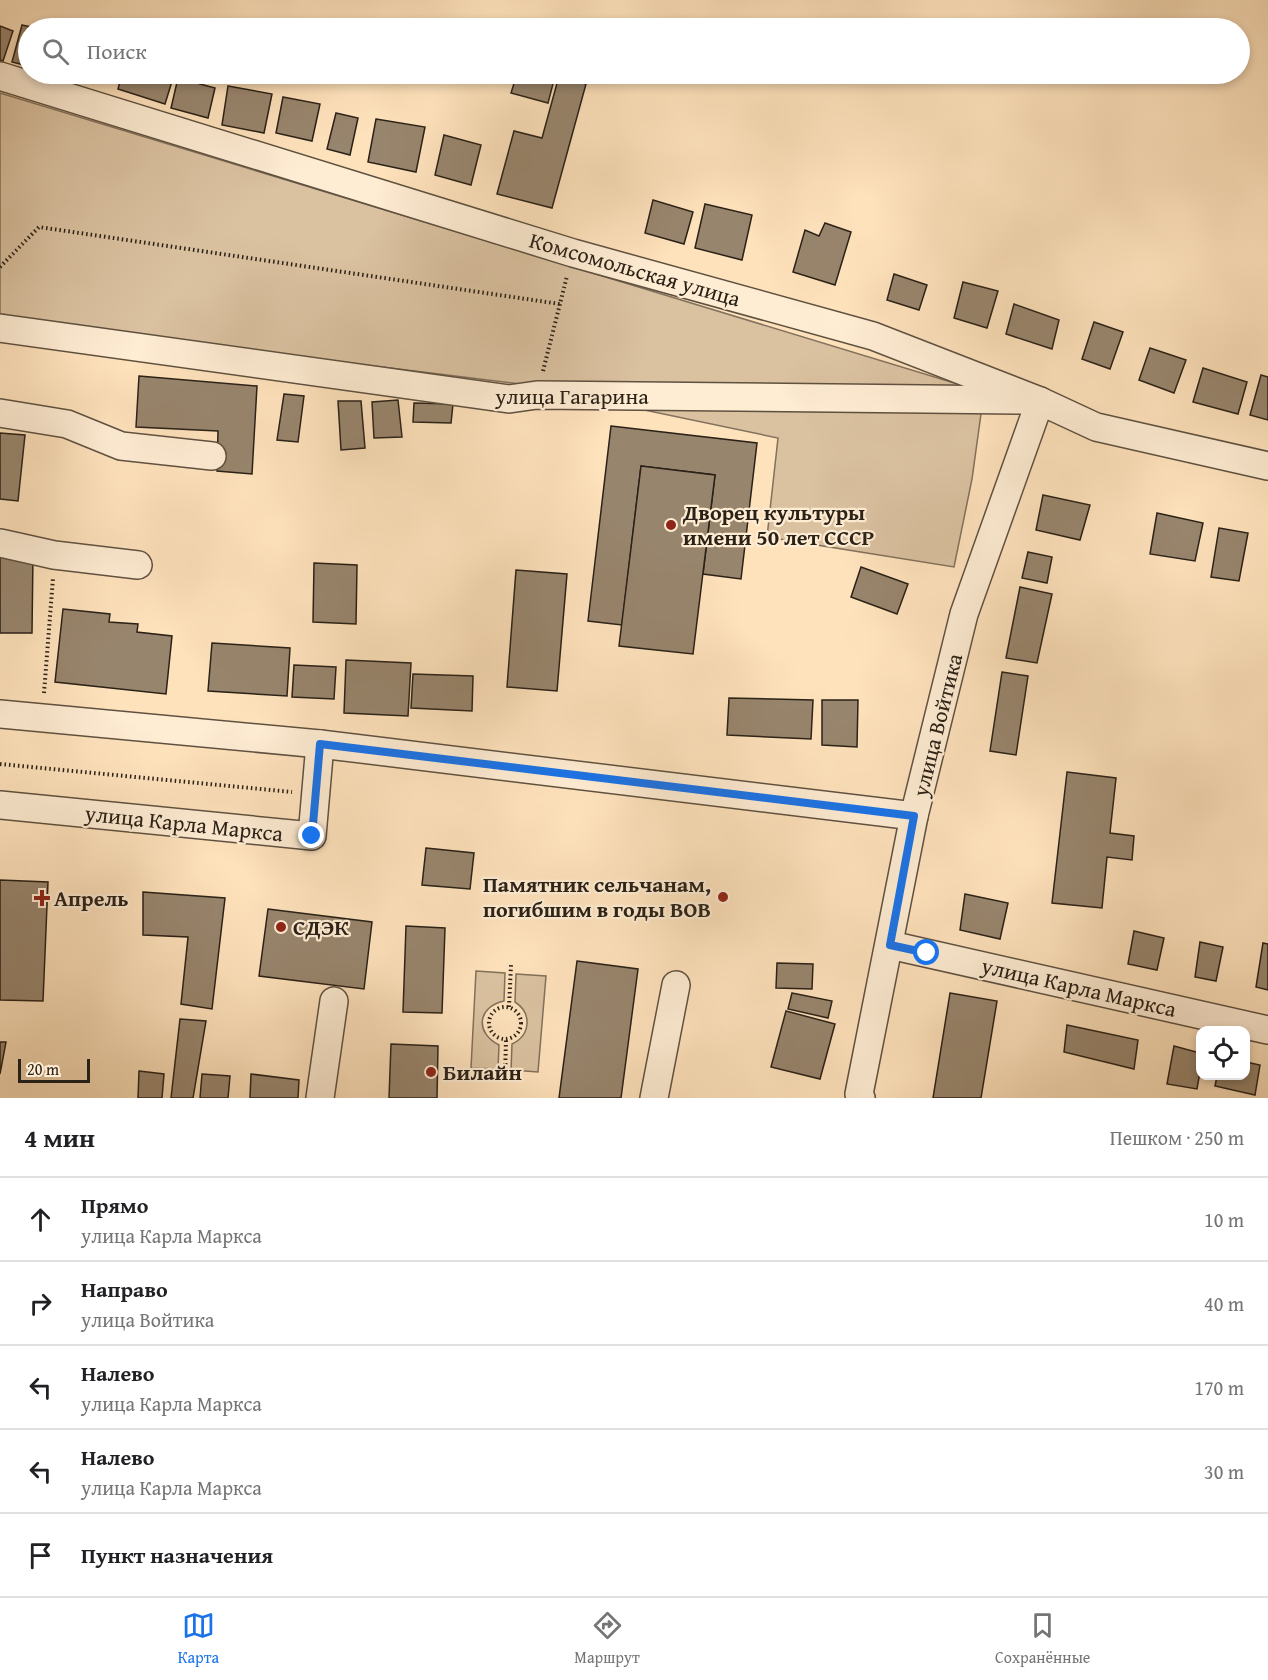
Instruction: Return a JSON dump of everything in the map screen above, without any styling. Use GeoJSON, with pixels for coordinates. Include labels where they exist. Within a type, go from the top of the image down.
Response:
{"type":"FeatureCollection","features":[{"type":"Feature","properties":{"kind":"street","name":"Комсомольская улица"},"geometry":{"type":"LineString","coordinates":[[0,76],[18,82]]}},
{"type":"Feature","properties":{"kind":"street","name":"Комсомольская улица"},"geometry":{"type":"LineString","coordinates":[[26,84],[573,253],[873,336],[1040,401],[1096,427],[1268,466]]}},
{"type":"Feature","properties":{"kind":"street","name":"улица Гагарина"},"geometry":{"type":"LineString","coordinates":[[0,328],[509,399],[537,395],[1040,401]]}},
{"type":"Feature","properties":{"kind":"street","name":"улица Войтика"},"geometry":{"type":"LineString","coordinates":[[860,1096],[914,816],[964,614],[1040,401]]}},
{"type":"Feature","properties":{"kind":"street"},"geometry":{"type":"LineString","coordinates":[[0,413],[67,423],[122,446],[212,456]]}},
{"type":"Feature","properties":{"kind":"street"},"geometry":{"type":"LineString","coordinates":[[0,543],[54,555],[138,565]]}},
{"type":"Feature","properties":{"kind":"street"},"geometry":{"type":"LineString","coordinates":[[0,714],[320,744],[914,816]]}},
{"type":"Feature","properties":{"kind":"street","name":"улица Карла Маркса"},"geometry":{"type":"LineString","coordinates":[[0,805],[312,836],[320,744]]}},
{"type":"Feature","properties":{"kind":"street","name":"улица Карла Маркса"},"geometry":{"type":"LineString","coordinates":[[890,945],[1268,1030]]}},
{"type":"Feature","properties":{"kind":"street"},"geometry":{"type":"LineString","coordinates":[[654,1098],[676,985]]}},
{"type":"Feature","properties":{"kind":"street"},"geometry":{"type":"LineString","coordinates":[[320,1098],[334,1001]]}},
{"type":"Feature","properties":{"kind":"path"},"geometry":{"type":"LineString","coordinates":[[0,267],[39,227],[560,304]]}},
{"type":"Feature","properties":{"kind":"path"},"geometry":{"type":"LineString","coordinates":[[537,395],[573,253]]}},
{"type":"Feature","properties":{"kind":"path"},"geometry":{"type":"LineString","coordinates":[[42,718],[54,555]]}},
{"type":"Feature","properties":{"kind":"path"},"geometry":{"type":"LineString","coordinates":[[0,764],[316,794]]}},
{"type":"Feature","properties":{"kind":"path"},"geometry":{"type":"LineString","coordinates":[[509,1008],[511,965]]}},
{"type":"Feature","properties":{"kind":"path"},"geometry":{"type":"LineString","coordinates":[[502,1007],[509,1008],[519,1016],[520,1029],[506,1039],[496,1037],[489,1027],[489,1020],[496,1010],[502,1007]]}},
{"type":"Feature","properties":{"kind":"path"},"geometry":{"type":"LineString","coordinates":[[505,1078],[506,1039]]}},
{"type":"Feature","properties":{"kind":"shaded area"},"geometry":{"type":"Polygon","coordinates":[[[0,93],[984,392],[972,479],[954,567],[767,537],[778,438],[520,384],[0,320],[0,93]]]}},
{"type":"Feature","properties":{"kind":"shaded area"},"geometry":{"type":"Polygon","coordinates":[[[476,971],[505,973],[504,1001],[488,1009],[482,1021],[486,1034],[499,1045],[498,1069],[471,1068],[476,971]]]}},
{"type":"Feature","properties":{"kind":"shaded area"},"geometry":{"type":"Polygon","coordinates":[[[516,974],[546,976],[538,1072],[511,1070],[512,1044],[523,1035],[527,1024],[524,1012],[515,1002],[516,974]]]}},
{"type":"Feature","properties":{"kind":"building"},"geometry":{"type":"Polygon","coordinates":[[[0,26],[13,31],[3,61],[0,60],[0,26]]]}},
{"type":"Feature","properties":{"kind":"building"},"geometry":{"type":"Polygon","coordinates":[[[18,40],[18,64],[12,62],[18,40]]]}},
{"type":"Feature","properties":{"kind":"building"},"geometry":{"type":"Polygon","coordinates":[[[119,84],[171,84],[165,104],[118,89],[119,84]]]}},
{"type":"Feature","properties":{"kind":"building"},"geometry":{"type":"Polygon","coordinates":[[[177,84],[200,84],[215,88],[208,118],[171,108],[177,84]]]}},
{"type":"Feature","properties":{"kind":"building"},"geometry":{"type":"Polygon","coordinates":[[[514,84],[553,84],[548,103],[511,93],[514,84]]]}},
{"type":"Feature","properties":{"kind":"building"},"geometry":{"type":"Polygon","coordinates":[[[557,84],[586,84],[552,208],[497,194],[514,131],[542,138],[557,84]]]}},
{"type":"Feature","properties":{"kind":"building"},"geometry":{"type":"Polygon","coordinates":[[[228,86],[272,94],[264,133],[222,125],[228,86]]]}},
{"type":"Feature","properties":{"kind":"building"},"geometry":{"type":"Polygon","coordinates":[[[283,97],[320,104],[312,141],[276,133],[283,97]]]}},
{"type":"Feature","properties":{"kind":"building"},"geometry":{"type":"Polygon","coordinates":[[[336,113],[358,118],[350,155],[327,149],[336,113]]]}},
{"type":"Feature","properties":{"kind":"building"},"geometry":{"type":"Polygon","coordinates":[[[376,119],[425,127],[416,172],[368,162],[376,119]]]}},
{"type":"Feature","properties":{"kind":"building"},"geometry":{"type":"Polygon","coordinates":[[[444,135],[481,145],[471,185],[435,175],[444,135]]]}},
{"type":"Feature","properties":{"kind":"building"},"geometry":{"type":"Polygon","coordinates":[[[653,200],[693,212],[684,244],[645,233],[653,200]]]}},
{"type":"Feature","properties":{"kind":"building"},"geometry":{"type":"Polygon","coordinates":[[[705,204],[752,215],[742,260],[695,248],[705,204]]]}},
{"type":"Feature","properties":{"kind":"building"},"geometry":{"type":"Polygon","coordinates":[[[825,223],[851,232],[835,285],[793,272],[805,230],[819,236],[825,223]]]}},
{"type":"Feature","properties":{"kind":"building"},"geometry":{"type":"Polygon","coordinates":[[[894,274],[927,285],[919,310],[887,300],[894,274]]]}},
{"type":"Feature","properties":{"kind":"building"},"geometry":{"type":"Polygon","coordinates":[[[963,282],[998,291],[987,328],[954,318],[963,282]]]}},
{"type":"Feature","properties":{"kind":"building"},"geometry":{"type":"Polygon","coordinates":[[[1014,304],[1059,320],[1052,349],[1006,334],[1014,304]]]}},
{"type":"Feature","properties":{"kind":"building"},"geometry":{"type":"Polygon","coordinates":[[[1094,322],[1123,332],[1110,369],[1082,359],[1094,322]]]}},
{"type":"Feature","properties":{"kind":"building"},"geometry":{"type":"Polygon","coordinates":[[[1150,348],[1186,360],[1174,393],[1139,380],[1150,348]]]}},
{"type":"Feature","properties":{"kind":"building"},"geometry":{"type":"Polygon","coordinates":[[[1203,368],[1247,382],[1238,414],[1193,402],[1203,368]]]}},
{"type":"Feature","properties":{"kind":"building"},"geometry":{"type":"Polygon","coordinates":[[[1261,375],[1268,377],[1268,420],[1250,415],[1261,375]]]}},
{"type":"Feature","properties":{"kind":"building"},"geometry":{"type":"Polygon","coordinates":[[[139,376],[257,386],[252,474],[217,471],[218,431],[136,427],[139,376]]]}},
{"type":"Feature","properties":{"kind":"building"},"geometry":{"type":"Polygon","coordinates":[[[284,394],[304,396],[298,442],[277,440],[284,394]]]}},
{"type":"Feature","properties":{"kind":"building"},"geometry":{"type":"Polygon","coordinates":[[[398,400],[402,437],[374,438],[372,402],[398,400]]]}},
{"type":"Feature","properties":{"kind":"building"},"geometry":{"type":"Polygon","coordinates":[[[338,401],[361,401],[365,448],[341,450],[338,401]]]}},
{"type":"Feature","properties":{"kind":"building"},"geometry":{"type":"Polygon","coordinates":[[[414,403],[453,404],[451,423],[413,422],[414,403]]]}},
{"type":"Feature","properties":{"kind":"building"},"geometry":{"type":"Polygon","coordinates":[[[611,426],[757,443],[741,579],[703,574],[715,475],[641,466],[622,625],[588,621],[611,426]]]}},
{"type":"Feature","properties":{"kind":"building"},"geometry":{"type":"Polygon","coordinates":[[[0,433],[25,435],[18,501],[0,499],[0,433]]]}},
{"type":"Feature","properties":{"kind":"building","name":"Дворец культуры имени 50 лет СССР"},"geometry":{"type":"Polygon","coordinates":[[[641,466],[715,475],[693,654],[619,646],[641,466]]]}},
{"type":"Feature","properties":{"kind":"building"},"geometry":{"type":"Polygon","coordinates":[[[1043,495],[1090,505],[1080,540],[1036,530],[1043,495]]]}},
{"type":"Feature","properties":{"kind":"building"},"geometry":{"type":"Polygon","coordinates":[[[1157,513],[1203,523],[1195,561],[1150,554],[1157,513]]]}},
{"type":"Feature","properties":{"kind":"building"},"geometry":{"type":"Polygon","coordinates":[[[1219,528],[1248,533],[1239,581],[1211,577],[1219,528]]]}},
{"type":"Feature","properties":{"kind":"building"},"geometry":{"type":"Polygon","coordinates":[[[0,552],[33,555],[32,633],[0,633],[0,552]]]}},
{"type":"Feature","properties":{"kind":"building"},"geometry":{"type":"Polygon","coordinates":[[[1028,552],[1052,557],[1047,583],[1022,578],[1028,552]]]}},
{"type":"Feature","properties":{"kind":"building"},"geometry":{"type":"Polygon","coordinates":[[[314,563],[357,565],[356,624],[313,622],[314,563]]]}},
{"type":"Feature","properties":{"kind":"building"},"geometry":{"type":"Polygon","coordinates":[[[861,567],[908,584],[897,614],[851,597],[861,567]]]}},
{"type":"Feature","properties":{"kind":"building"},"geometry":{"type":"Polygon","coordinates":[[[516,570],[567,574],[557,691],[507,687],[516,570]]]}},
{"type":"Feature","properties":{"kind":"building"},"geometry":{"type":"Polygon","coordinates":[[[1020,587],[1052,594],[1037,663],[1006,658],[1020,587]]]}},
{"type":"Feature","properties":{"kind":"building"},"geometry":{"type":"Polygon","coordinates":[[[63,609],[110,614],[109,622],[138,624],[137,632],[172,636],[166,694],[55,682],[63,609]]]}},
{"type":"Feature","properties":{"kind":"building"},"geometry":{"type":"Polygon","coordinates":[[[212,643],[290,648],[287,696],[208,691],[212,643]]]}},
{"type":"Feature","properties":{"kind":"building"},"geometry":{"type":"Polygon","coordinates":[[[346,660],[411,663],[408,716],[344,713],[346,660]]]}},
{"type":"Feature","properties":{"kind":"building"},"geometry":{"type":"Polygon","coordinates":[[[294,665],[336,667],[334,699],[292,697],[294,665]]]}},
{"type":"Feature","properties":{"kind":"building"},"geometry":{"type":"Polygon","coordinates":[[[1002,672],[1028,676],[1016,755],[990,751],[1002,672]]]}},
{"type":"Feature","properties":{"kind":"building"},"geometry":{"type":"Polygon","coordinates":[[[413,674],[473,676],[472,711],[411,708],[413,674]]]}},
{"type":"Feature","properties":{"kind":"building"},"geometry":{"type":"Polygon","coordinates":[[[729,698],[813,700],[811,739],[727,735],[729,698]]]}},
{"type":"Feature","properties":{"kind":"building"},"geometry":{"type":"Polygon","coordinates":[[[822,700],[858,700],[857,747],[822,745],[822,700]]]}},
{"type":"Feature","properties":{"kind":"building"},"geometry":{"type":"Polygon","coordinates":[[[1067,772],[1116,778],[1110,833],[1134,836],[1132,860],[1107,857],[1102,908],[1052,903],[1067,772]]]}},
{"type":"Feature","properties":{"kind":"building"},"geometry":{"type":"Polygon","coordinates":[[[426,848],[474,853],[470,889],[422,885],[426,848]]]}},
{"type":"Feature","properties":{"kind":"building"},"geometry":{"type":"Polygon","coordinates":[[[0,880],[48,882],[43,1001],[0,1000],[0,880]]]}},
{"type":"Feature","properties":{"kind":"building"},"geometry":{"type":"Polygon","coordinates":[[[143,892],[225,898],[212,1009],[181,1004],[188,937],[143,935],[143,892]]]}},
{"type":"Feature","properties":{"kind":"building"},"geometry":{"type":"Polygon","coordinates":[[[965,894],[1008,903],[1000,939],[960,930],[965,894]]]}},
{"type":"Feature","properties":{"kind":"building"},"geometry":{"type":"Polygon","coordinates":[[[268,909],[372,922],[364,989],[259,976],[268,909]]]}},
{"type":"Feature","properties":{"kind":"building"},"geometry":{"type":"Polygon","coordinates":[[[406,926],[445,928],[442,1013],[403,1012],[406,926]]]}},
{"type":"Feature","properties":{"kind":"building"},"geometry":{"type":"Polygon","coordinates":[[[1134,931],[1164,938],[1157,970],[1128,964],[1134,931]]]}},
{"type":"Feature","properties":{"kind":"building"},"geometry":{"type":"Polygon","coordinates":[[[1200,942],[1223,947],[1216,981],[1195,977],[1200,942]]]}},
{"type":"Feature","properties":{"kind":"building"},"geometry":{"type":"Polygon","coordinates":[[[1263,943],[1268,944],[1268,990],[1256,987],[1263,943]]]}},
{"type":"Feature","properties":{"kind":"building"},"geometry":{"type":"Polygon","coordinates":[[[577,961],[638,969],[621,1098],[559,1098],[577,961]]]}},
{"type":"Feature","properties":{"kind":"building"},"geometry":{"type":"Polygon","coordinates":[[[777,963],[813,964],[812,989],[776,988],[777,963]]]}},
{"type":"Feature","properties":{"kind":"building"},"geometry":{"type":"Polygon","coordinates":[[[792,993],[832,1001],[828,1018],[788,1009],[792,993]]]}},
{"type":"Feature","properties":{"kind":"building"},"geometry":{"type":"Polygon","coordinates":[[[950,993],[997,1001],[981,1098],[933,1098],[950,993]]]}},
{"type":"Feature","properties":{"kind":"building"},"geometry":{"type":"Polygon","coordinates":[[[786,1011],[835,1024],[820,1079],[771,1067],[786,1011]]]}},
{"type":"Feature","properties":{"kind":"building"},"geometry":{"type":"Polygon","coordinates":[[[180,1019],[206,1021],[193,1098],[171,1098],[180,1019]]]}},
{"type":"Feature","properties":{"kind":"building"},"geometry":{"type":"Polygon","coordinates":[[[1067,1025],[1138,1040],[1134,1069],[1064,1052],[1067,1025]]]}},
{"type":"Feature","properties":{"kind":"building"},"geometry":{"type":"Polygon","coordinates":[[[0,1042],[6,1042],[0,1074],[0,1042]]]}},
{"type":"Feature","properties":{"kind":"building"},"geometry":{"type":"Polygon","coordinates":[[[391,1044],[438,1046],[437,1098],[389,1098],[391,1044]]]}},
{"type":"Feature","properties":{"kind":"building"},"geometry":{"type":"Polygon","coordinates":[[[1174,1046],[1196,1052],[1196,1080],[1199,1080],[1197,1089],[1167,1084],[1174,1046]]]}},
{"type":"Feature","properties":{"kind":"building"},"geometry":{"type":"Polygon","coordinates":[[[1250,1063],[1260,1065],[1255,1095],[1215,1086],[1216,1080],[1250,1080],[1250,1063]]]}},
{"type":"Feature","properties":{"kind":"building"},"geometry":{"type":"Polygon","coordinates":[[[139,1071],[164,1074],[162,1098],[138,1098],[139,1071]]]}},
{"type":"Feature","properties":{"kind":"building"},"geometry":{"type":"Polygon","coordinates":[[[202,1074],[230,1076],[228,1098],[200,1098],[202,1074]]]}},
{"type":"Feature","properties":{"kind":"building"},"geometry":{"type":"Polygon","coordinates":[[[251,1074],[299,1080],[298,1098],[250,1098],[251,1074]]]}},
{"type":"Feature","properties":{"kind":"place","name":"Дворец культуры имени 50 лет СССР"},"geometry":{"type":"Point","coordinates":[671,525]}},
{"type":"Feature","properties":{"kind":"place","name":"Памятник сельчанам, погибшим в годы ВОВ"},"geometry":{"type":"Point","coordinates":[723,897]}},
{"type":"Feature","properties":{"kind":"place","name":"Апрель"},"geometry":{"type":"Point","coordinates":[42,898]}},
{"type":"Feature","properties":{"kind":"place","name":"СДЭК"},"geometry":{"type":"Point","coordinates":[281,927]}},
{"type":"Feature","properties":{"kind":"place","name":"Билайн"},"geometry":{"type":"Point","coordinates":[431,1072]}},
{"type":"Feature","properties":{"kind":"route"},"geometry":{"type":"LineString","coordinates":[[312,836],[320,744],[914,816],[890,945],[927,953]]}}]}
